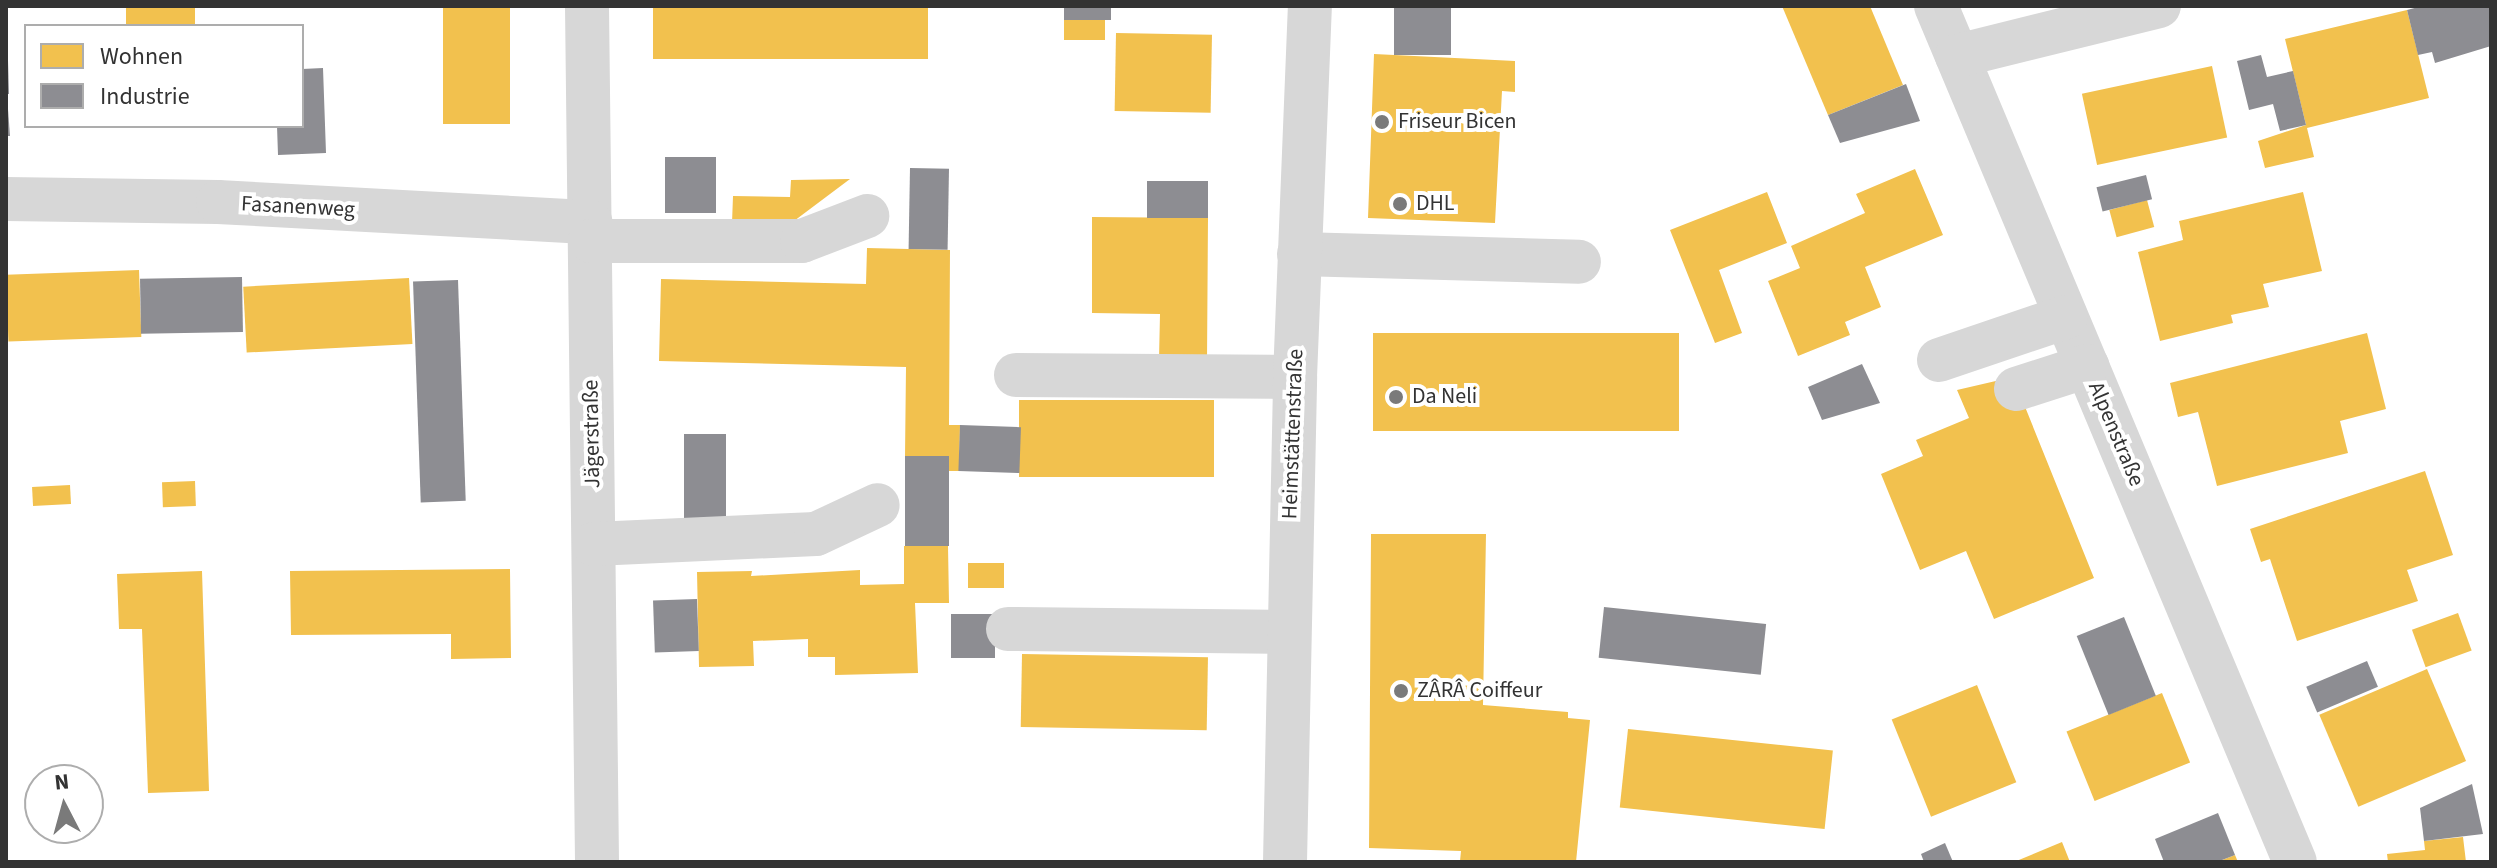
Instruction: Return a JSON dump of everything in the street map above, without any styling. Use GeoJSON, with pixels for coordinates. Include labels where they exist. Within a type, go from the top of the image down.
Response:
{"type":"FeatureCollection","features":[{"type":"Feature","properties":{"kind":"street","name":"Jägerstraße"},"geometry":{"type":"LineString","coordinates":[[587,6],[597,862]]}},
{"type":"Feature","properties":{"kind":"street","name":"Heimstättenstraße"},"geometry":{"type":"LineString","coordinates":[[1285,862],[1295,377],[1310,6]]}},
{"type":"Feature","properties":{"kind":"street","name":"Alpenstraße"},"geometry":{"type":"LineString","coordinates":[[1936,6],[2295,862]]}},
{"type":"Feature","properties":{"kind":"street"},"geometry":{"type":"LineString","coordinates":[[1957,56],[2159,6]]}},
{"type":"Feature","properties":{"kind":"street","name":"Fasanenweg"},"geometry":{"type":"LineString","coordinates":[[6,199],[218,202],[590,231],[802,241],[867,216]]}},
{"type":"Feature","properties":{"kind":"street"},"geometry":{"type":"LineString","coordinates":[[1299,254],[1579,262]]}},
{"type":"Feature","properties":{"kind":"street"},"geometry":{"type":"LineString","coordinates":[[1939,360],[2066,317]]}},
{"type":"Feature","properties":{"kind":"street"},"geometry":{"type":"LineString","coordinates":[[2016,389],[2087,366]]}},
{"type":"Feature","properties":{"kind":"street"},"geometry":{"type":"LineString","coordinates":[[1016,375],[1295,377]]}},
{"type":"Feature","properties":{"kind":"street"},"geometry":{"type":"LineString","coordinates":[[594,544],[816,534],[878,505]]}},
{"type":"Feature","properties":{"kind":"street"},"geometry":{"type":"LineString","coordinates":[[1008,629],[1288,632]]}},
{"type":"Feature","properties":{"kind":"building: Wohnen"},"geometry":{"type":"Polygon","coordinates":[[[126,6],[195,6],[195,24],[126,24],[126,6]]]}},
{"type":"Feature","properties":{"kind":"building: Wohnen"},"geometry":{"type":"Polygon","coordinates":[[[443,6],[510,6],[510,124],[443,124],[443,6]]]}},
{"type":"Feature","properties":{"kind":"building: Wohnen"},"geometry":{"type":"Polygon","coordinates":[[[653,6],[928,6],[928,59],[653,59],[653,6]]]}},
{"type":"Feature","properties":{"kind":"building: Wohnen"},"geometry":{"type":"Polygon","coordinates":[[[1782,6],[1870,6],[1903,85],[1828,115],[1782,6]]]}},
{"type":"Feature","properties":{"kind":"building: Wohnen"},"geometry":{"type":"Polygon","coordinates":[[[2407,10],[2429,98],[2307,128],[2314,157],[2265,168],[2258,141],[2306,125],[2285,39],[2407,10]]]}},
{"type":"Feature","properties":{"kind":"building: Wohnen"},"geometry":{"type":"Polygon","coordinates":[[[1064,20],[1105,20],[1105,40],[1064,40],[1064,20]]]}},
{"type":"Feature","properties":{"kind":"building: Wohnen"},"geometry":{"type":"Polygon","coordinates":[[[1116,33],[1212,35],[1211,113],[1115,111],[1116,33]]]}},
{"type":"Feature","properties":{"kind":"building: Wohnen"},"geometry":{"type":"Polygon","coordinates":[[[1374,54],[1515,61],[1515,92],[1502,91],[1495,223],[1368,218],[1374,54]]]}},
{"type":"Feature","properties":{"kind":"building: Wohnen"},"geometry":{"type":"Polygon","coordinates":[[[2212,66],[2227,137],[2097,165],[2082,94],[2212,66]]]}},
{"type":"Feature","properties":{"kind":"building: Wohnen"},"geometry":{"type":"Polygon","coordinates":[[[1915,169],[1943,235],[1865,267],[1881,307],[1845,322],[1850,335],[1798,356],[1768,281],[1800,268],[1791,246],[1865,213],[1856,194],[1915,169]]]}},
{"type":"Feature","properties":{"kind":"building: Wohnen"},"geometry":{"type":"Polygon","coordinates":[[[850,179],[790,224],[732,223],[733,196],[790,197],[791,180],[850,179]]]}},
{"type":"Feature","properties":{"kind":"building: Wohnen"},"geometry":{"type":"Polygon","coordinates":[[[1767,192],[1787,243],[1719,270],[1742,333],[1715,343],[1670,230],[1767,192]]]}},
{"type":"Feature","properties":{"kind":"building: Wohnen"},"geometry":{"type":"Polygon","coordinates":[[[2303,192],[2322,271],[2263,284],[2269,307],[2231,315],[2233,323],[2160,341],[2138,252],[2183,240],[2179,221],[2303,192]]]}},
{"type":"Feature","properties":{"kind":"building: Wohnen"},"geometry":{"type":"Polygon","coordinates":[[[2147,200],[2154,227],[2117,237],[2109,210],[2147,200]]]}},
{"type":"Feature","properties":{"kind":"building: Wohnen"},"geometry":{"type":"Polygon","coordinates":[[[1092,217],[1208,218],[1207,361],[1159,359],[1160,314],[1092,313],[1092,217]]]}},
{"type":"Feature","properties":{"kind":"building: Wohnen"},"geometry":{"type":"Polygon","coordinates":[[[867,248],[950,250],[949,425],[960,425],[959,471],[948,471],[949,456],[905,456],[906,367],[659,361],[661,279],[866,284],[867,248]]]}},
{"type":"Feature","properties":{"kind":"building: Wohnen"},"geometry":{"type":"Polygon","coordinates":[[[139,270],[141,337],[8,342],[6,275],[139,270]]]}},
{"type":"Feature","properties":{"kind":"building: Wohnen"},"geometry":{"type":"Polygon","coordinates":[[[409,278],[412,344],[247,353],[243,287],[409,278]]]}},
{"type":"Feature","properties":{"kind":"building: Wohnen"},"geometry":{"type":"Polygon","coordinates":[[[1373,333],[1679,333],[1679,431],[1373,431],[1373,333]]]}},
{"type":"Feature","properties":{"kind":"building: Wohnen"},"geometry":{"type":"Polygon","coordinates":[[[2367,333],[2386,409],[2340,421],[2348,453],[2217,486],[2198,412],[2178,417],[2170,383],[2367,333]]]}},
{"type":"Feature","properties":{"kind":"building: Wohnen"},"geometry":{"type":"Polygon","coordinates":[[[2013,377],[2094,578],[1994,619],[1966,551],[1920,570],[1881,474],[1923,456],[1916,440],[1969,418],[1957,390],[2013,377]]]}},
{"type":"Feature","properties":{"kind":"building: Wohnen"},"geometry":{"type":"Polygon","coordinates":[[[1019,400],[1214,400],[1214,477],[1019,477],[1019,400]]]}},
{"type":"Feature","properties":{"kind":"building: Wohnen"},"geometry":{"type":"Polygon","coordinates":[[[2425,471],[2453,555],[2407,570],[2418,601],[2297,641],[2270,559],[2261,562],[2250,529],[2425,471]]]}},
{"type":"Feature","properties":{"kind":"building: Wohnen"},"geometry":{"type":"Polygon","coordinates":[[[195,481],[196,506],[163,507],[162,482],[195,481]]]}},
{"type":"Feature","properties":{"kind":"building: Wohnen"},"geometry":{"type":"Polygon","coordinates":[[[70,485],[71,504],[33,506],[32,487],[70,485]]]}},
{"type":"Feature","properties":{"kind":"building: Wohnen"},"geometry":{"type":"Polygon","coordinates":[[[1371,534],[1486,534],[1483,705],[1568,712],[1568,718],[1590,720],[1576,862],[1470,862],[1460,861],[1461,851],[1369,848],[1371,534]]]}},
{"type":"Feature","properties":{"kind":"building: Wohnen"},"geometry":{"type":"Polygon","coordinates":[[[904,546],[948,546],[949,603],[915,603],[918,673],[835,675],[835,657],[808,657],[808,639],[753,641],[754,666],[699,667],[697,572],[752,571],[751,576],[860,570],[860,585],[904,584],[904,546]]]}},
{"type":"Feature","properties":{"kind":"building: Wohnen"},"geometry":{"type":"Polygon","coordinates":[[[968,563],[1004,563],[1004,588],[968,588],[968,563]]]}},
{"type":"Feature","properties":{"kind":"building: Wohnen"},"geometry":{"type":"Polygon","coordinates":[[[510,569],[511,658],[451,659],[451,634],[291,635],[290,571],[510,569]]]}},
{"type":"Feature","properties":{"kind":"building: Wohnen"},"geometry":{"type":"Polygon","coordinates":[[[202,571],[209,791],[148,793],[142,629],[119,629],[117,574],[202,571]]]}},
{"type":"Feature","properties":{"kind":"building: Wohnen"},"geometry":{"type":"Polygon","coordinates":[[[2458,613],[2472,651],[2426,667],[2412,630],[2458,613]]]}},
{"type":"Feature","properties":{"kind":"building: Wohnen"},"geometry":{"type":"Polygon","coordinates":[[[1022,654],[1208,657],[1207,730],[1021,727],[1022,654]]]}},
{"type":"Feature","properties":{"kind":"building: Wohnen"},"geometry":{"type":"Polygon","coordinates":[[[2427,669],[2466,761],[2358,807],[2319,715],[2427,669]]]}},
{"type":"Feature","properties":{"kind":"building: Wohnen"},"geometry":{"type":"Polygon","coordinates":[[[1977,685],[2016,782],[1931,817],[1892,719],[1977,685]]]}},
{"type":"Feature","properties":{"kind":"building: Wohnen"},"geometry":{"type":"Polygon","coordinates":[[[2162,693],[2190,763],[2095,801],[2067,732],[2162,693]]]}},
{"type":"Feature","properties":{"kind":"building: Wohnen"},"geometry":{"type":"Polygon","coordinates":[[[1628,729],[1833,751],[1825,829],[1620,808],[1628,729]]]}},
{"type":"Feature","properties":{"kind":"building: Wohnen"},"geometry":{"type":"Polygon","coordinates":[[[2463,837],[2466,862],[2388,862],[2387,854],[2425,850],[2424,841],[2463,837]]]}},
{"type":"Feature","properties":{"kind":"building: Wohnen"},"geometry":{"type":"Polygon","coordinates":[[[2062,842],[2070,862],[2014,862],[2062,842]]]}},
{"type":"Feature","properties":{"kind":"building: Wohnen"},"geometry":{"type":"Polygon","coordinates":[[[2235,855],[2238,862],[2217,862],[2235,855]]]}},
{"type":"Feature","properties":{"kind":"building: Industrie"},"geometry":{"type":"Polygon","coordinates":[[[1064,6],[1111,6],[1111,20],[1064,20],[1064,6]]]}},
{"type":"Feature","properties":{"kind":"building: Industrie"},"geometry":{"type":"Polygon","coordinates":[[[1394,6],[1451,6],[1451,55],[1394,55],[1394,6]]]}},
{"type":"Feature","properties":{"kind":"building: Industrie"},"geometry":{"type":"Polygon","coordinates":[[[2422,6],[2491,6],[2491,46],[2435,63],[2432,52],[2418,55],[2407,10],[2422,6]]]}},
{"type":"Feature","properties":{"kind":"building: Industrie"},"geometry":{"type":"Polygon","coordinates":[[[2261,55],[2267,77],[2293,71],[2306,125],[2280,131],[2273,104],[2249,110],[2237,61],[2261,55]]]}},
{"type":"Feature","properties":{"kind":"building: Industrie"},"geometry":{"type":"Polygon","coordinates":[[[8,60],[9,94],[6,94],[8,60]]]}},
{"type":"Feature","properties":{"kind":"building: Industrie"},"geometry":{"type":"Polygon","coordinates":[[[323,68],[326,153],[278,155],[277,128],[304,128],[304,69],[323,68]]]}},
{"type":"Feature","properties":{"kind":"building: Industrie"},"geometry":{"type":"Polygon","coordinates":[[[1906,84],[1920,121],[1840,143],[1828,115],[1906,84]]]}},
{"type":"Feature","properties":{"kind":"building: Industrie"},"geometry":{"type":"Polygon","coordinates":[[[6,110],[10,136],[6,136],[6,110]]]}},
{"type":"Feature","properties":{"kind":"building: Industrie"},"geometry":{"type":"Polygon","coordinates":[[[665,157],[716,157],[716,213],[665,213],[665,157]]]}},
{"type":"Feature","properties":{"kind":"building: Industrie"},"geometry":{"type":"Polygon","coordinates":[[[910,168],[949,169],[948,250],[909,249],[910,168]]]}},
{"type":"Feature","properties":{"kind":"building: Industrie"},"geometry":{"type":"Polygon","coordinates":[[[2146,175],[2152,199],[2103,212],[2097,187],[2146,175]]]}},
{"type":"Feature","properties":{"kind":"building: Industrie"},"geometry":{"type":"Polygon","coordinates":[[[1147,181],[1208,181],[1208,218],[1147,218],[1147,181]]]}},
{"type":"Feature","properties":{"kind":"building: Industrie"},"geometry":{"type":"Polygon","coordinates":[[[242,277],[243,332],[141,334],[140,279],[242,277]]]}},
{"type":"Feature","properties":{"kind":"building: Industrie"},"geometry":{"type":"Polygon","coordinates":[[[458,280],[466,501],[421,502],[413,282],[458,280]]]}},
{"type":"Feature","properties":{"kind":"building: Industrie"},"geometry":{"type":"Polygon","coordinates":[[[1862,364],[1880,403],[1822,420],[1808,387],[1862,364]]]}},
{"type":"Feature","properties":{"kind":"building: Industrie"},"geometry":{"type":"Polygon","coordinates":[[[960,425],[1021,427],[1019,473],[958,471],[960,425]]]}},
{"type":"Feature","properties":{"kind":"building: Industrie"},"geometry":{"type":"Polygon","coordinates":[[[684,434],[726,434],[726,519],[684,519],[684,434]]]}},
{"type":"Feature","properties":{"kind":"building: Industrie"},"geometry":{"type":"Polygon","coordinates":[[[905,456],[949,456],[949,546],[905,546],[905,456]]]}},
{"type":"Feature","properties":{"kind":"building: Industrie"},"geometry":{"type":"Polygon","coordinates":[[[697,599],[699,651],[655,653],[653,601],[697,599]]]}},
{"type":"Feature","properties":{"kind":"building: Industrie"},"geometry":{"type":"Polygon","coordinates":[[[1604,607],[1766,624],[1761,675],[1599,658],[1604,607]]]}},
{"type":"Feature","properties":{"kind":"building: Industrie"},"geometry":{"type":"Polygon","coordinates":[[[951,614],[995,614],[995,658],[951,658],[951,614]]]}},
{"type":"Feature","properties":{"kind":"building: Industrie"},"geometry":{"type":"Polygon","coordinates":[[[2124,617],[2156,696],[2109,715],[2077,636],[2124,617]]]}},
{"type":"Feature","properties":{"kind":"building: Industrie"},"geometry":{"type":"Polygon","coordinates":[[[2367,661],[2378,687],[2317,713],[2306,687],[2367,661]]]}},
{"type":"Feature","properties":{"kind":"building: Industrie"},"geometry":{"type":"Polygon","coordinates":[[[2472,784],[2483,834],[2424,841],[2420,808],[2472,784]]]}},
{"type":"Feature","properties":{"kind":"building: Industrie"},"geometry":{"type":"Polygon","coordinates":[[[2218,813],[2235,855],[2217,862],[2164,862],[2155,839],[2218,813]]]}},
{"type":"Feature","properties":{"kind":"building: Industrie"},"geometry":{"type":"Polygon","coordinates":[[[1945,843],[1953,862],[1924,862],[1921,854],[1945,843]]]}},
{"type":"Feature","properties":{"kind":"place","name":"Friseur Bicen"},"geometry":{"type":"Point","coordinates":[1382,122]}},
{"type":"Feature","properties":{"kind":"place","name":"DHL"},"geometry":{"type":"Point","coordinates":[1400,204]}},
{"type":"Feature","properties":{"kind":"place","name":"Da Neli"},"geometry":{"type":"Point","coordinates":[1396,397]}},
{"type":"Feature","properties":{"kind":"place","name":"ZÂRÂ Coiffeur"},"geometry":{"type":"Point","coordinates":[1401,691]}}]}
